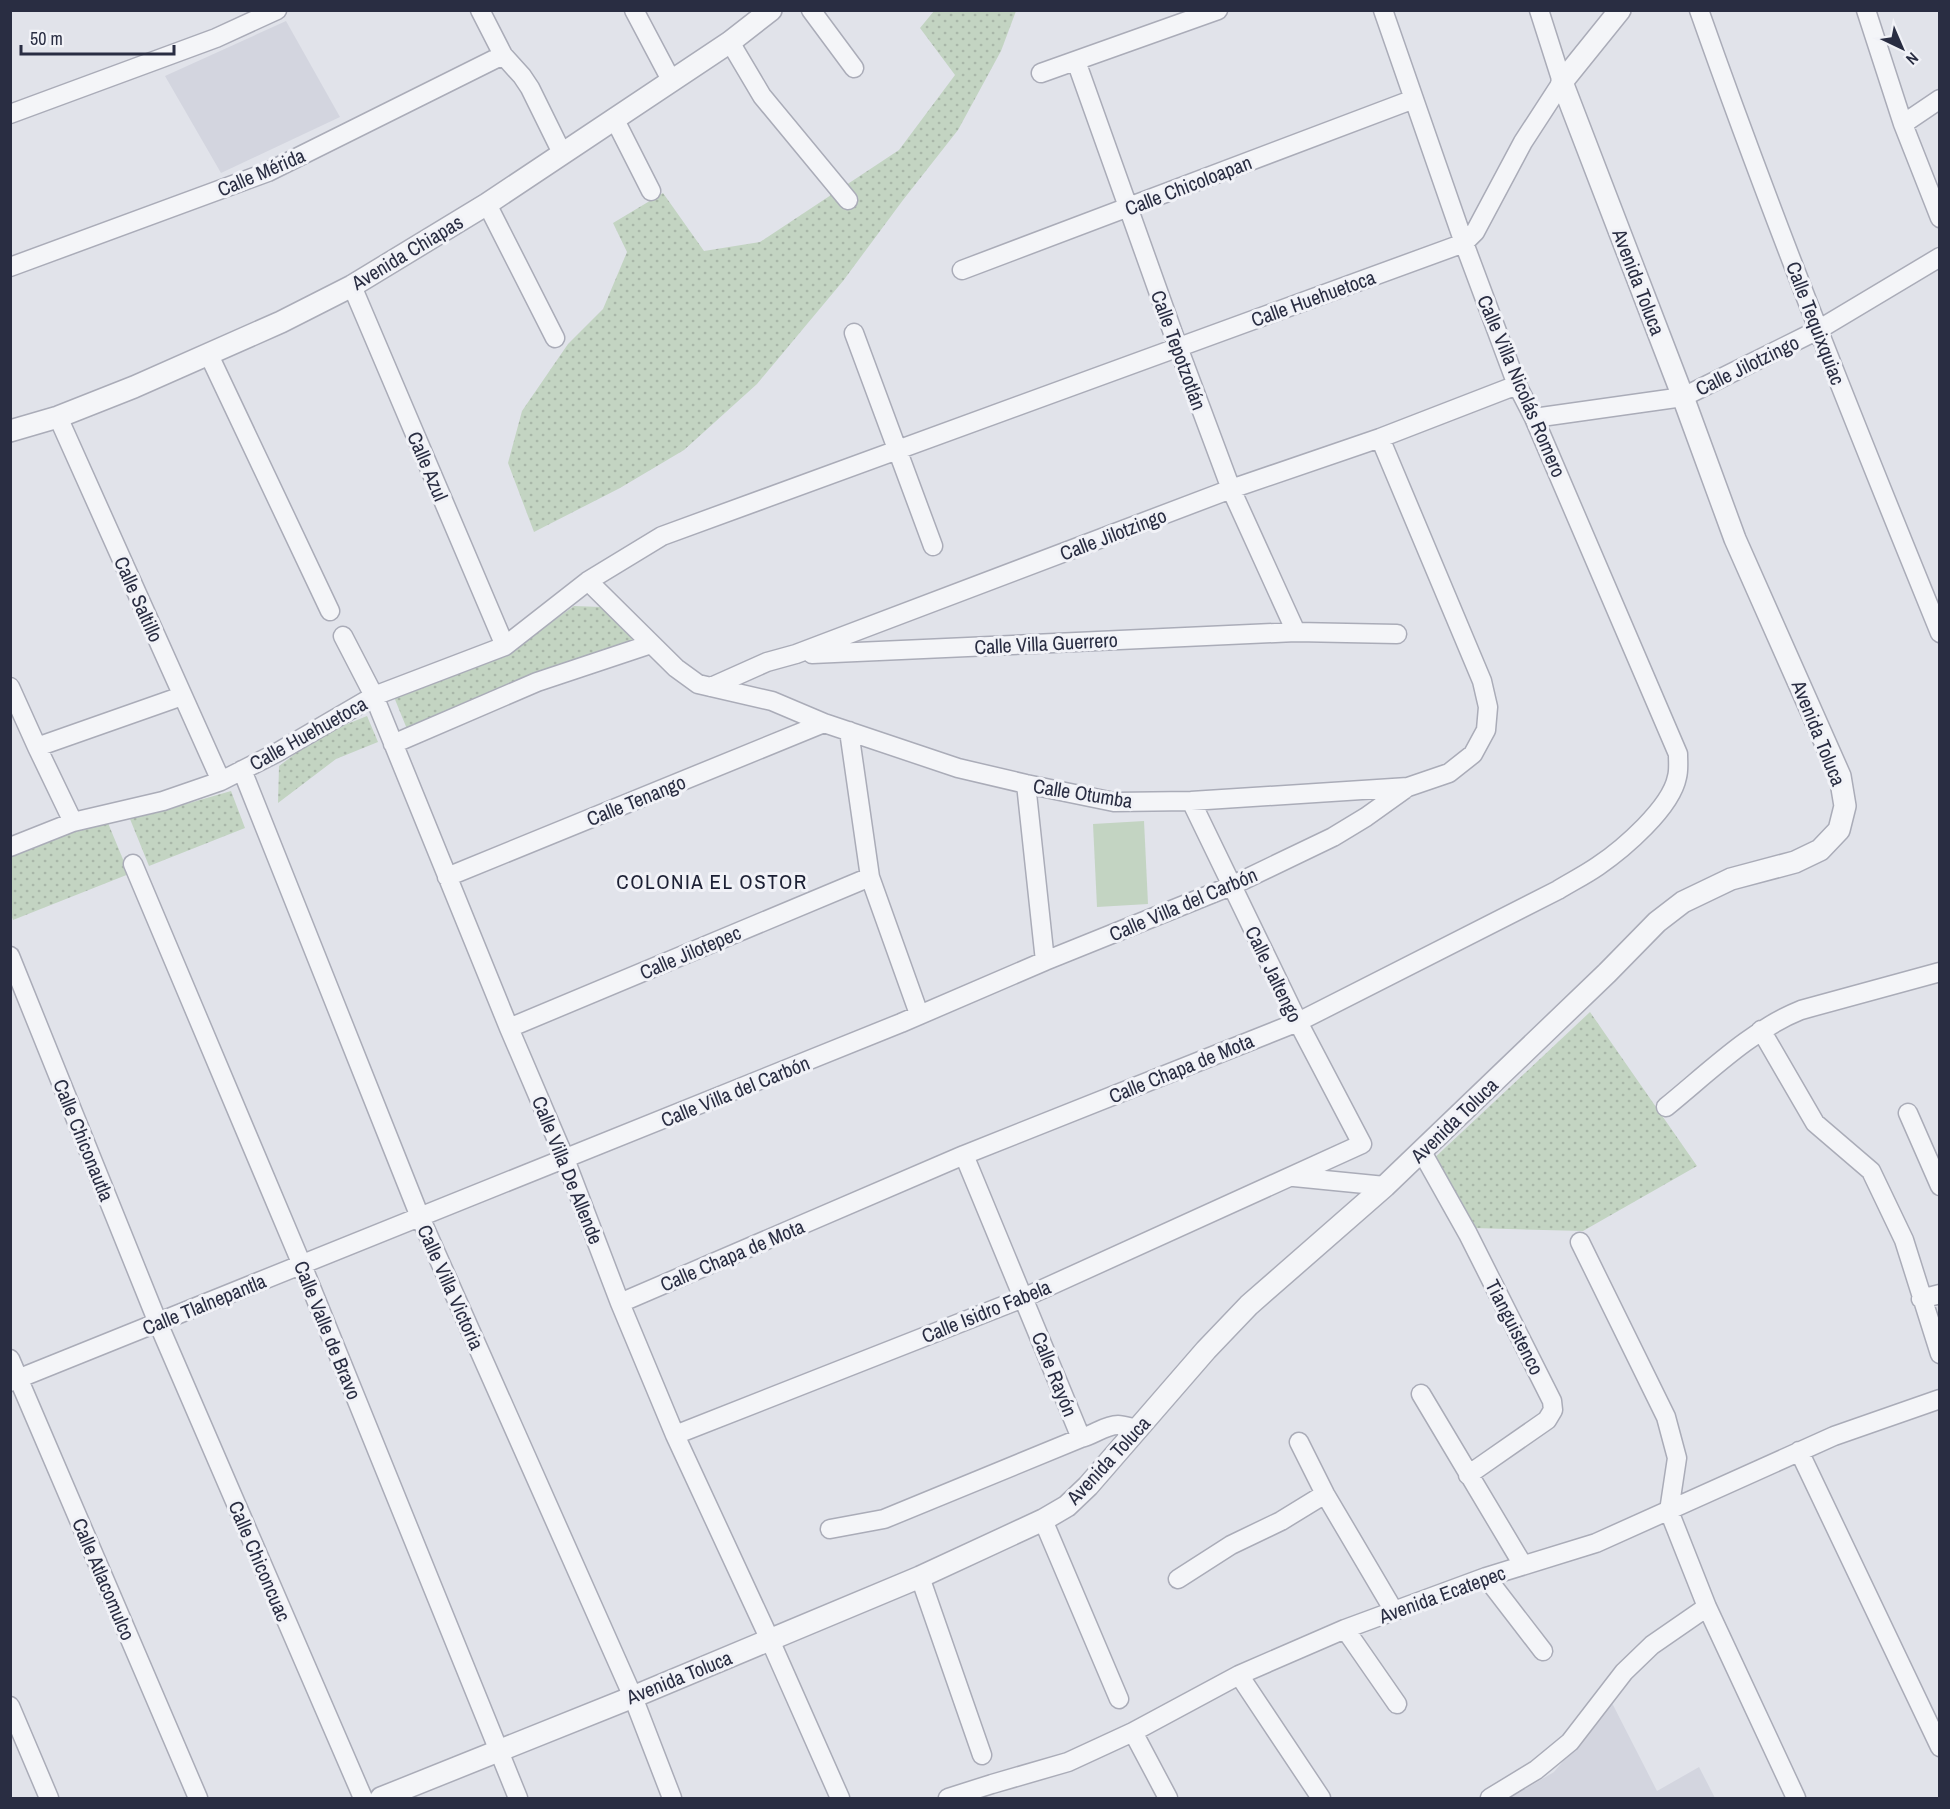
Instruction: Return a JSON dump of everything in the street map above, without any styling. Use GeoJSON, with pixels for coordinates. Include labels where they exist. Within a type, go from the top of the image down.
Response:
{"type":"FeatureCollection","features":[{"type":"Feature","properties":{"kind":"street"},"geometry":{"type":"LineString","coordinates":[[10,114],[216,38],[277,10]]}},
{"type":"Feature","properties":{"kind":"street"},"geometry":{"type":"LineString","coordinates":[[480,10],[502,55],[530,88],[562,153]]}},
{"type":"Feature","properties":{"kind":"street"},"geometry":{"type":"LineString","coordinates":[[633,10],[671,80]]}},
{"type":"Feature","properties":{"kind":"street"},"geometry":{"type":"LineString","coordinates":[[811,10],[854,68]]}},
{"type":"Feature","properties":{"kind":"street"},"geometry":{"type":"LineString","coordinates":[[1041,73],[1218,10]]}},
{"type":"Feature","properties":{"kind":"street","name":"Calle Villa Nicolás Romero"},"geometry":{"type":"LineString","coordinates":[[1383,10],[1464,243],[1517,385],[1534,418],[1678,754]]}},
{"type":"Feature","properties":{"kind":"street"},"geometry":{"type":"LineString","coordinates":[[1539,10],[1563,82]]}},
{"type":"Feature","properties":{"kind":"street"},"geometry":{"type":"LineString","coordinates":[[1464,243],[1475,232],[1523,142],[1563,82],[1620,10]]}},
{"type":"Feature","properties":{"kind":"street","name":"Calle Tequixquiac"},"geometry":{"type":"LineString","coordinates":[[1699,10],[1737,118],[1818,330],[1939,632]]}},
{"type":"Feature","properties":{"kind":"street"},"geometry":{"type":"LineString","coordinates":[[1866,10],[1903,124],[1940,218]]}},
{"type":"Feature","properties":{"kind":"street","name":"Avenida Chiapas"},"geometry":{"type":"LineString","coordinates":[[10,431],[58,417],[209,355],[352,286],[487,204],[730,42],[771,11]]}},
{"type":"Feature","properties":{"kind":"street"},"geometry":{"type":"LineString","coordinates":[[730,42],[766,101],[848,200]]}},
{"type":"Feature","properties":{"kind":"street","name":"Calle Mérida"},"geometry":{"type":"LineString","coordinates":[[10,267],[268,172],[502,55]]}},
{"type":"Feature","properties":{"kind":"street","name":"Calle Tepotzotlán"},"geometry":{"type":"LineString","coordinates":[[1076,62],[1231,489],[1296,632]]}},
{"type":"Feature","properties":{"kind":"street","name":"Avenida Toluca"},"geometry":{"type":"LineString","coordinates":[[381,1798],[633,1697],[920,1577],[1043,1520],[1067,1506],[1249,1305],[1422,1152],[1657,922],[1683,902],[1731,879],[1795,862],[1820,850],[1839,830],[1845,806],[1840,776],[1735,539],[1563,82]]}},
{"type":"Feature","properties":{"kind":"street","name":"Calle Chicoloapan"},"geometry":{"type":"LineString","coordinates":[[962,270],[1414,99]]}},
{"type":"Feature","properties":{"kind":"street"},"geometry":{"type":"LineString","coordinates":[[1903,124],[1940,99]]}},
{"type":"Feature","properties":{"kind":"street"},"geometry":{"type":"LineString","coordinates":[[614,118],[651,191]]}},
{"type":"Feature","properties":{"kind":"street"},"geometry":{"type":"LineString","coordinates":[[487,204],[555,338]]}},
{"type":"Feature","properties":{"kind":"street","name":"Calle Huehuetoca"},"geometry":{"type":"LineString","coordinates":[[10,847],[73,822],[163,801],[221,781],[278,752],[374,696],[505,646],[588,580],[662,536],[1464,243]]}},
{"type":"Feature","properties":{"kind":"street","name":"Calle Jilotzingo"},"geometry":{"type":"LineString","coordinates":[[1534,418],[1683,397],[1818,330],[1940,257]]}},
{"type":"Feature","properties":{"kind":"street","name":"Calle Azul"},"geometry":{"type":"LineString","coordinates":[[352,286],[505,646]]}},
{"type":"Feature","properties":{"kind":"street"},"geometry":{"type":"LineString","coordinates":[[854,333],[933,546]]}},
{"type":"Feature","properties":{"kind":"street"},"geometry":{"type":"LineString","coordinates":[[209,355],[330,611]]}},
{"type":"Feature","properties":{"kind":"street","name":"Calle Jilotzingo"},"geometry":{"type":"LineString","coordinates":[[711,687],[767,662],[796,654],[1231,489],[1380,438],[1517,385]]}},
{"type":"Feature","properties":{"kind":"street","name":"Calle Saltillo"},"geometry":{"type":"LineString","coordinates":[[58,417],[221,781]]}},
{"type":"Feature","properties":{"kind":"street","name":"Calle Villa del Carbón"},"geometry":{"type":"LineString","coordinates":[[565,1159],[1231,886],[1333,837],[1366,818],[1408,787],[1449,773],[1473,754],[1486,730],[1488,707],[1482,681],[1380,438]]}},
{"type":"Feature","properties":{"kind":"street","name":"Calle Otumba"},"geometry":{"type":"LineString","coordinates":[[588,580],[676,668],[698,684],[772,701],[824,723],[958,768],[1114,802],[1191,801],[1408,787]]}},
{"type":"Feature","properties":{"kind":"street","name":"Calle Villa Guerrero"},"geometry":{"type":"LineString","coordinates":[[796,654],[1296,632],[1398,634]]}},
{"type":"Feature","properties":{"kind":"street","name":"Calle Villa De Allende"},"geometry":{"type":"LineString","coordinates":[[343,636],[374,696],[447,878],[565,1159],[620,1303],[675,1436],[770,1640],[840,1798]]}},
{"type":"Feature","properties":{"kind":"street"},"geometry":{"type":"LineString","coordinates":[[393,744],[537,682],[651,644]]}},
{"type":"Feature","properties":{"kind":"street"},"geometry":{"type":"LineString","coordinates":[[767,662],[759,675],[760,687],[772,701]]}},
{"type":"Feature","properties":{"kind":"street"},"geometry":{"type":"LineString","coordinates":[[10,687],[73,822]]}},
{"type":"Feature","properties":{"kind":"street"},"geometry":{"type":"LineString","coordinates":[[37,747],[182,696]]}},
{"type":"Feature","properties":{"kind":"street","name":"Calle Tenango"},"geometry":{"type":"LineString","coordinates":[[447,878],[824,723]]}},
{"type":"Feature","properties":{"kind":"street"},"geometry":{"type":"LineString","coordinates":[[849,731],[870,877],[919,1014]]}},
{"type":"Feature","properties":{"kind":"street","name":"Calle Chapa de Mota"},"geometry":{"type":"LineString","coordinates":[[620,1303],[964,1155],[1298,1022],[1558,890],[1597,866],[1636,835],[1649,821],[1667,800],[1677,779],[1678,754]]}},
{"type":"Feature","properties":{"kind":"street","name":"Calle Villa Victoria"},"geometry":{"type":"LineString","coordinates":[[243,770],[420,1217],[633,1697],[672,1798]]}},
{"type":"Feature","properties":{"kind":"street"},"geometry":{"type":"LineString","coordinates":[[1026,784],[1045,961]]}},
{"type":"Feature","properties":{"kind":"street","name":"Calle Jaltengo"},"geometry":{"type":"LineString","coordinates":[[1191,801],[1298,1022],[1362,1144]]}},
{"type":"Feature","properties":{"kind":"street","name":"Calle Valle de Bravo"},"geometry":{"type":"LineString","coordinates":[[133,864],[302,1265],[518,1798]]}},
{"type":"Feature","properties":{"kind":"street","name":"Calle Jilotepec"},"geometry":{"type":"LineString","coordinates":[[509,1028],[870,877]]}},
{"type":"Feature","properties":{"kind":"street","name":"Calle Chiconautla"},"geometry":{"type":"LineString","coordinates":[[10,956],[158,1323]]}},
{"type":"Feature","properties":{"kind":"street"},"geometry":{"type":"LineString","coordinates":[[1666,1107],[1761,1030],[1783,1017],[1940,972]]}},
{"type":"Feature","properties":{"kind":"street"},"geometry":{"type":"LineString","coordinates":[[1761,1030],[1815,1123],[1871,1171],[1904,1240],[1940,1354]]}},
{"type":"Feature","properties":{"kind":"street"},"geometry":{"type":"LineString","coordinates":[[1908,1113],[1940,1186]]}},
{"type":"Feature","properties":{"kind":"street","name":"Calle Isidro Fabela"},"geometry":{"type":"LineString","coordinates":[[675,1436],[1023,1298],[1362,1144]]}},
{"type":"Feature","properties":{"kind":"street","name":"Tianguistenco"},"geometry":{"type":"LineString","coordinates":[[1422,1152],[1468,1234],[1551,1401],[1552,1410],[1547,1420],[1468,1475]]}},
{"type":"Feature","properties":{"kind":"street","name":"Calle Rayón"},"geometry":{"type":"LineString","coordinates":[[964,1155],[1081,1438],[1117,1425],[1137,1429]]}},
{"type":"Feature","properties":{"kind":"street","name":"Calle Tlalnepantla"},"geometry":{"type":"LineString","coordinates":[[15,1381],[565,1159]]}},
{"type":"Feature","properties":{"kind":"street","name":"Calle Isidro Fabela"},"geometry":{"type":"LineString","coordinates":[[1292,1177],[1385,1186]]}},
{"type":"Feature","properties":{"kind":"street"},"geometry":{"type":"LineString","coordinates":[[1580,1242],[1666,1417],[1677,1458],[1669,1511],[1707,1607],[1796,1798]]}},
{"type":"Feature","properties":{"kind":"street"},"geometry":{"type":"LineString","coordinates":[[1921,1299],[1940,1294]]}},
{"type":"Feature","properties":{"kind":"street","name":"Calle Chiconcuac"},"geometry":{"type":"LineString","coordinates":[[158,1323],[363,1798]]}},
{"type":"Feature","properties":{"kind":"street","name":"Calle Atlacomulco"},"geometry":{"type":"LineString","coordinates":[[10,1359],[15,1381],[198,1798]]}},
{"type":"Feature","properties":{"kind":"street"},"geometry":{"type":"LineString","coordinates":[[1421,1394],[1523,1565]]}},
{"type":"Feature","properties":{"kind":"street","name":"Avenida Ecatepec"},"geometry":{"type":"LineString","coordinates":[[948,1798],[996,1791],[1068,1762],[1133,1732],[1239,1676],[1345,1629],[1486,1577],[1596,1543],[1834,1436],[1939,1400]]}},
{"type":"Feature","properties":{"kind":"street"},"geometry":{"type":"LineString","coordinates":[[830,1529],[884,1519],[1081,1438]]}},
{"type":"Feature","properties":{"kind":"street"},"geometry":{"type":"LineString","coordinates":[[1299,1442],[1325,1494],[1394,1611]]}},
{"type":"Feature","properties":{"kind":"street"},"geometry":{"type":"LineString","coordinates":[[1799,1451],[1940,1747]]}},
{"type":"Feature","properties":{"kind":"street"},"geometry":{"type":"LineString","coordinates":[[1178,1579],[1231,1545],[1281,1521],[1325,1494]]}},
{"type":"Feature","properties":{"kind":"street"},"geometry":{"type":"LineString","coordinates":[[1043,1520],[1119,1699]]}},
{"type":"Feature","properties":{"kind":"street"},"geometry":{"type":"LineString","coordinates":[[920,1577],[982,1755]]}},
{"type":"Feature","properties":{"kind":"street"},"geometry":{"type":"LineString","coordinates":[[1486,1577],[1543,1651]]}},
{"type":"Feature","properties":{"kind":"street"},"geometry":{"type":"LineString","coordinates":[[1490,1798],[1536,1770],[1570,1742],[1624,1672],[1652,1646],[1707,1607]]}},
{"type":"Feature","properties":{"kind":"street"},"geometry":{"type":"LineString","coordinates":[[1345,1629],[1397,1704]]}},
{"type":"Feature","properties":{"kind":"street"},"geometry":{"type":"LineString","coordinates":[[1239,1676],[1321,1798]]}},
{"type":"Feature","properties":{"kind":"street"},"geometry":{"type":"LineString","coordinates":[[10,1706],[49,1798]]}},
{"type":"Feature","properties":{"kind":"street"},"geometry":{"type":"LineString","coordinates":[[1133,1732],[1168,1798]]}},
{"type":"Feature","properties":{"kind":"shaded area"},"geometry":{"type":"Polygon","coordinates":[[[286,21],[340,117],[221,173],[165,76],[286,21]]]}},
{"type":"Feature","properties":{"kind":"shaded area"},"geometry":{"type":"Polygon","coordinates":[[[1612,1703],[1657,1791],[1699,1767],[1715,1798],[1510,1798],[1554,1772],[1612,1703]]]}},
{"type":"Feature","properties":{"kind":"green space"},"geometry":{"type":"Polygon","coordinates":[[[934,11],[1016,11],[1001,51],[958,130],[843,281],[757,384],[684,450],[620,488],[534,532],[508,463],[522,411],[568,344],[603,309],[627,252],[613,223],[663,193],[704,251],[760,242],[899,150],[955,75],[920,28],[934,11]]]}},
{"type":"Feature","properties":{"kind":"green space"},"geometry":{"type":"Polygon","coordinates":[[[574,606],[601,607],[635,642],[407,729],[394,697],[506,655],[574,606]]]}},
{"type":"Feature","properties":{"kind":"green space"},"geometry":{"type":"Polygon","coordinates":[[[367,716],[378,742],[336,759],[278,803],[279,766],[320,735],[367,716]]]}},
{"type":"Feature","properties":{"kind":"green space"},"geometry":{"type":"Polygon","coordinates":[[[231,791],[245,828],[149,866],[130,819],[231,791]]]}},
{"type":"Feature","properties":{"kind":"green space"},"geometry":{"type":"Polygon","coordinates":[[[1144,821],[1148,904],[1097,907],[1093,824],[1144,821]]]}},
{"type":"Feature","properties":{"kind":"green space"},"geometry":{"type":"Polygon","coordinates":[[[108,823],[129,874],[13,920],[10,912],[10,857],[64,835],[108,823]]]}},
{"type":"Feature","properties":{"kind":"green space"},"geometry":{"type":"Polygon","coordinates":[[[1590,1012],[1697,1166],[1583,1231],[1473,1228],[1430,1162],[1590,1012]]]}},
{"type":"Feature","properties":{"kind":"district","name":"COLONIA EL OSTOR"},"geometry":{"type":"Point","coordinates":[712,881]}}]}
